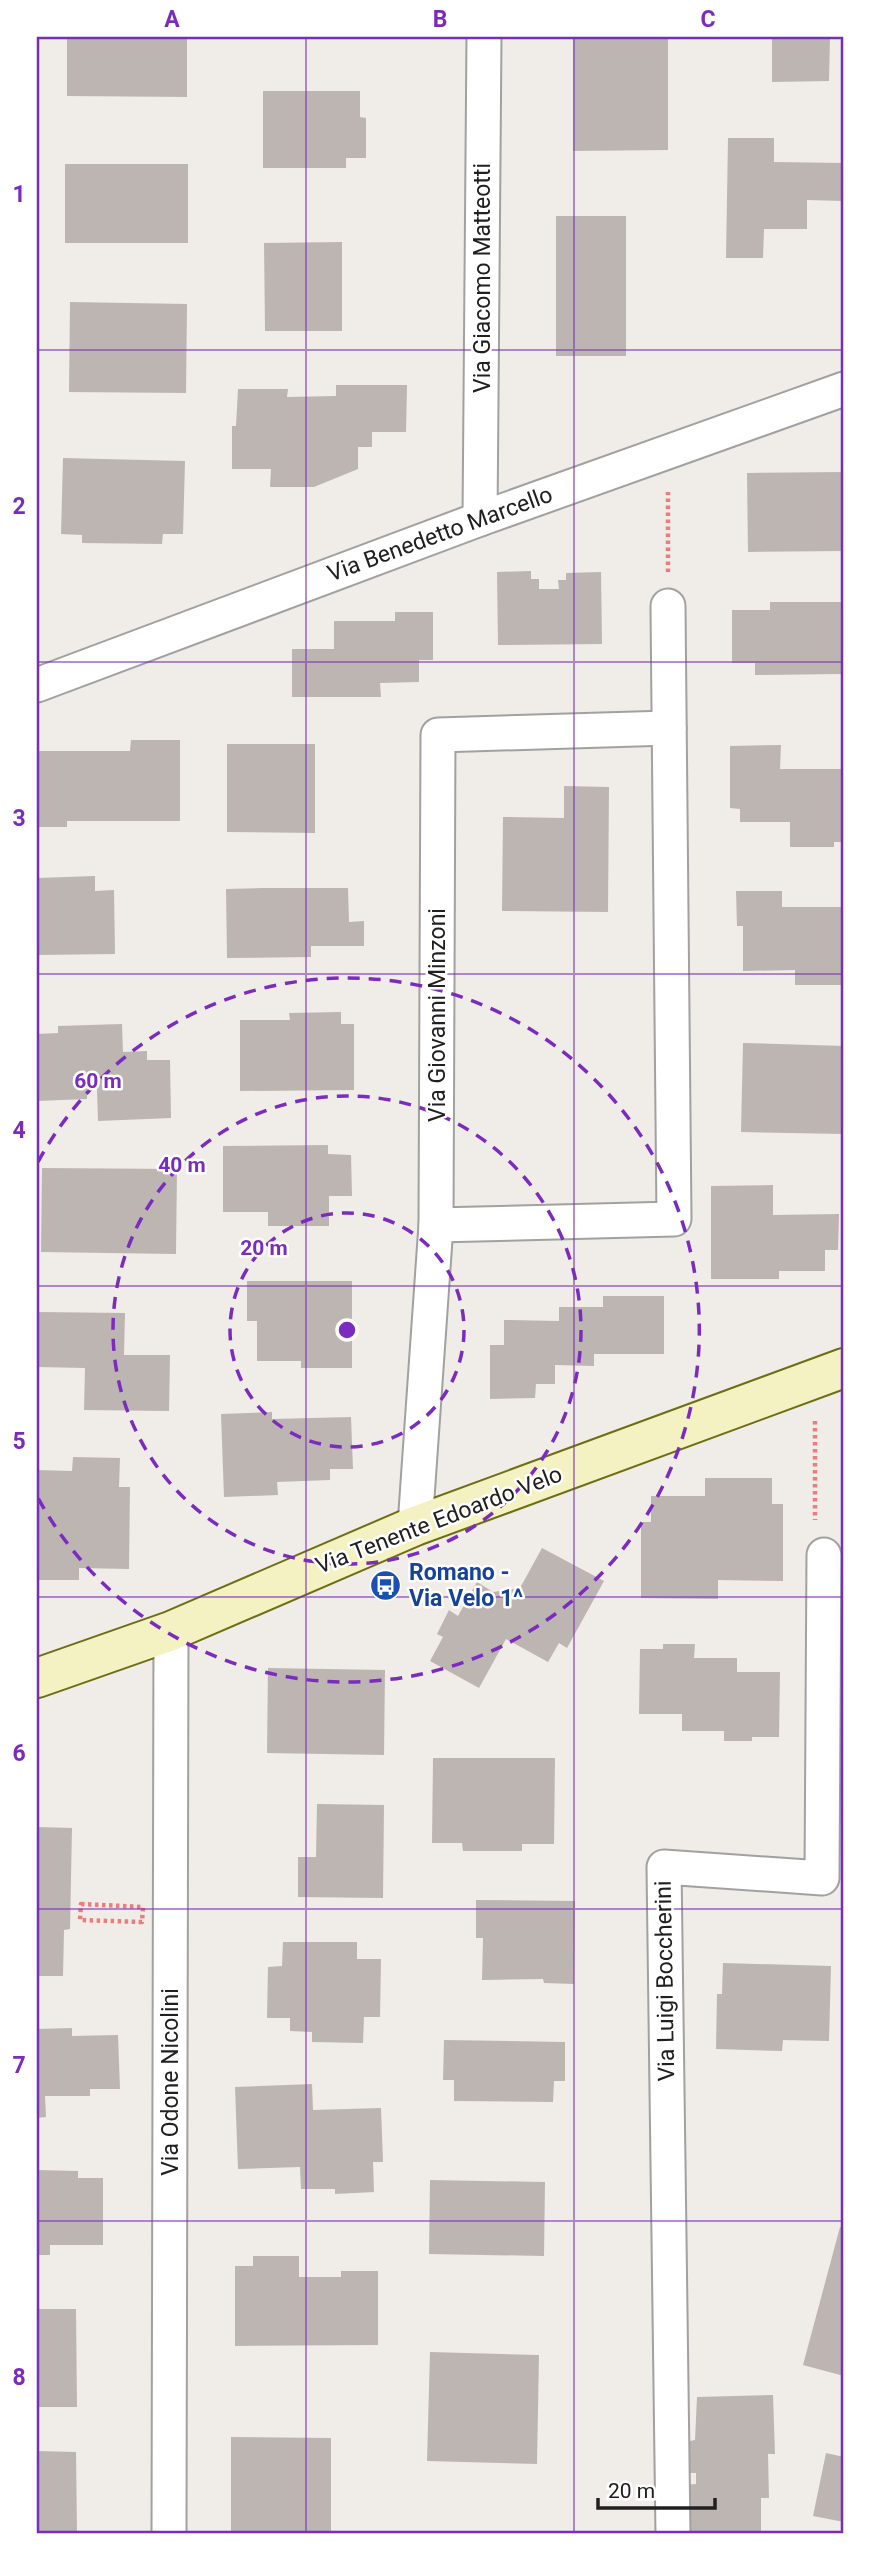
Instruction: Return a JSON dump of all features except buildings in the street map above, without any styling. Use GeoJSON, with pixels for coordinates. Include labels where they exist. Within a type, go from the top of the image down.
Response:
{"type":"FeatureCollection","features":[{"type":"Feature","properties":{"kind":"street","name":"Via Giacomo Matteotti"},"geometry":{"type":"LineString","coordinates":[[480,519],[484,37]]}},
{"type":"Feature","properties":{"kind":"street","name":"Via Benedetto Marcello"},"geometry":{"type":"LineString","coordinates":[[37,685],[480,519],[844,389]]}},
{"type":"Feature","properties":{"kind":"street"},"geometry":{"type":"LineString","coordinates":[[436,1224],[674,1219],[668,606]]}},
{"type":"Feature","properties":{"kind":"street","name":"Via Giovanni Minzoni"},"geometry":{"type":"LineString","coordinates":[[415,1526],[436,1224],[438,735],[669,728]]}},
{"type":"Feature","properties":{"kind":"street","name":"Via Tenente Edoardo Velo"},"geometry":{"type":"LineString","coordinates":[[37,1678],[171,1631],[415,1526],[830,1373]]}},
{"type":"Feature","properties":{"kind":"street","name":"Via Luigi Boccherini"},"geometry":{"type":"LineString","coordinates":[[673,2534],[664,1867],[822,1878],[824,1555]]}},
{"type":"Feature","properties":{"kind":"street","name":"Via Odone Nicolini"},"geometry":{"type":"LineString","coordinates":[[169,2534],[171,1631]]}},
{"type":"Feature","properties":{"kind":"path"},"geometry":{"type":"LineString","coordinates":[[668,492],[668,606]]}},
{"type":"Feature","properties":{"kind":"path"},"geometry":{"type":"LineString","coordinates":[[824,1555],[815,1529],[830,1373]]}},
{"type":"Feature","properties":{"kind":"path"},"geometry":{"type":"LineString","coordinates":[[80,1904],[143,1906],[142,1922],[80,1920],[80,1904]]}},
{"type":"Feature","properties":{"kind":"place","name":"Romano - Via Velo 1^"},"geometry":{"type":"Point","coordinates":[386,1585]}}]}
